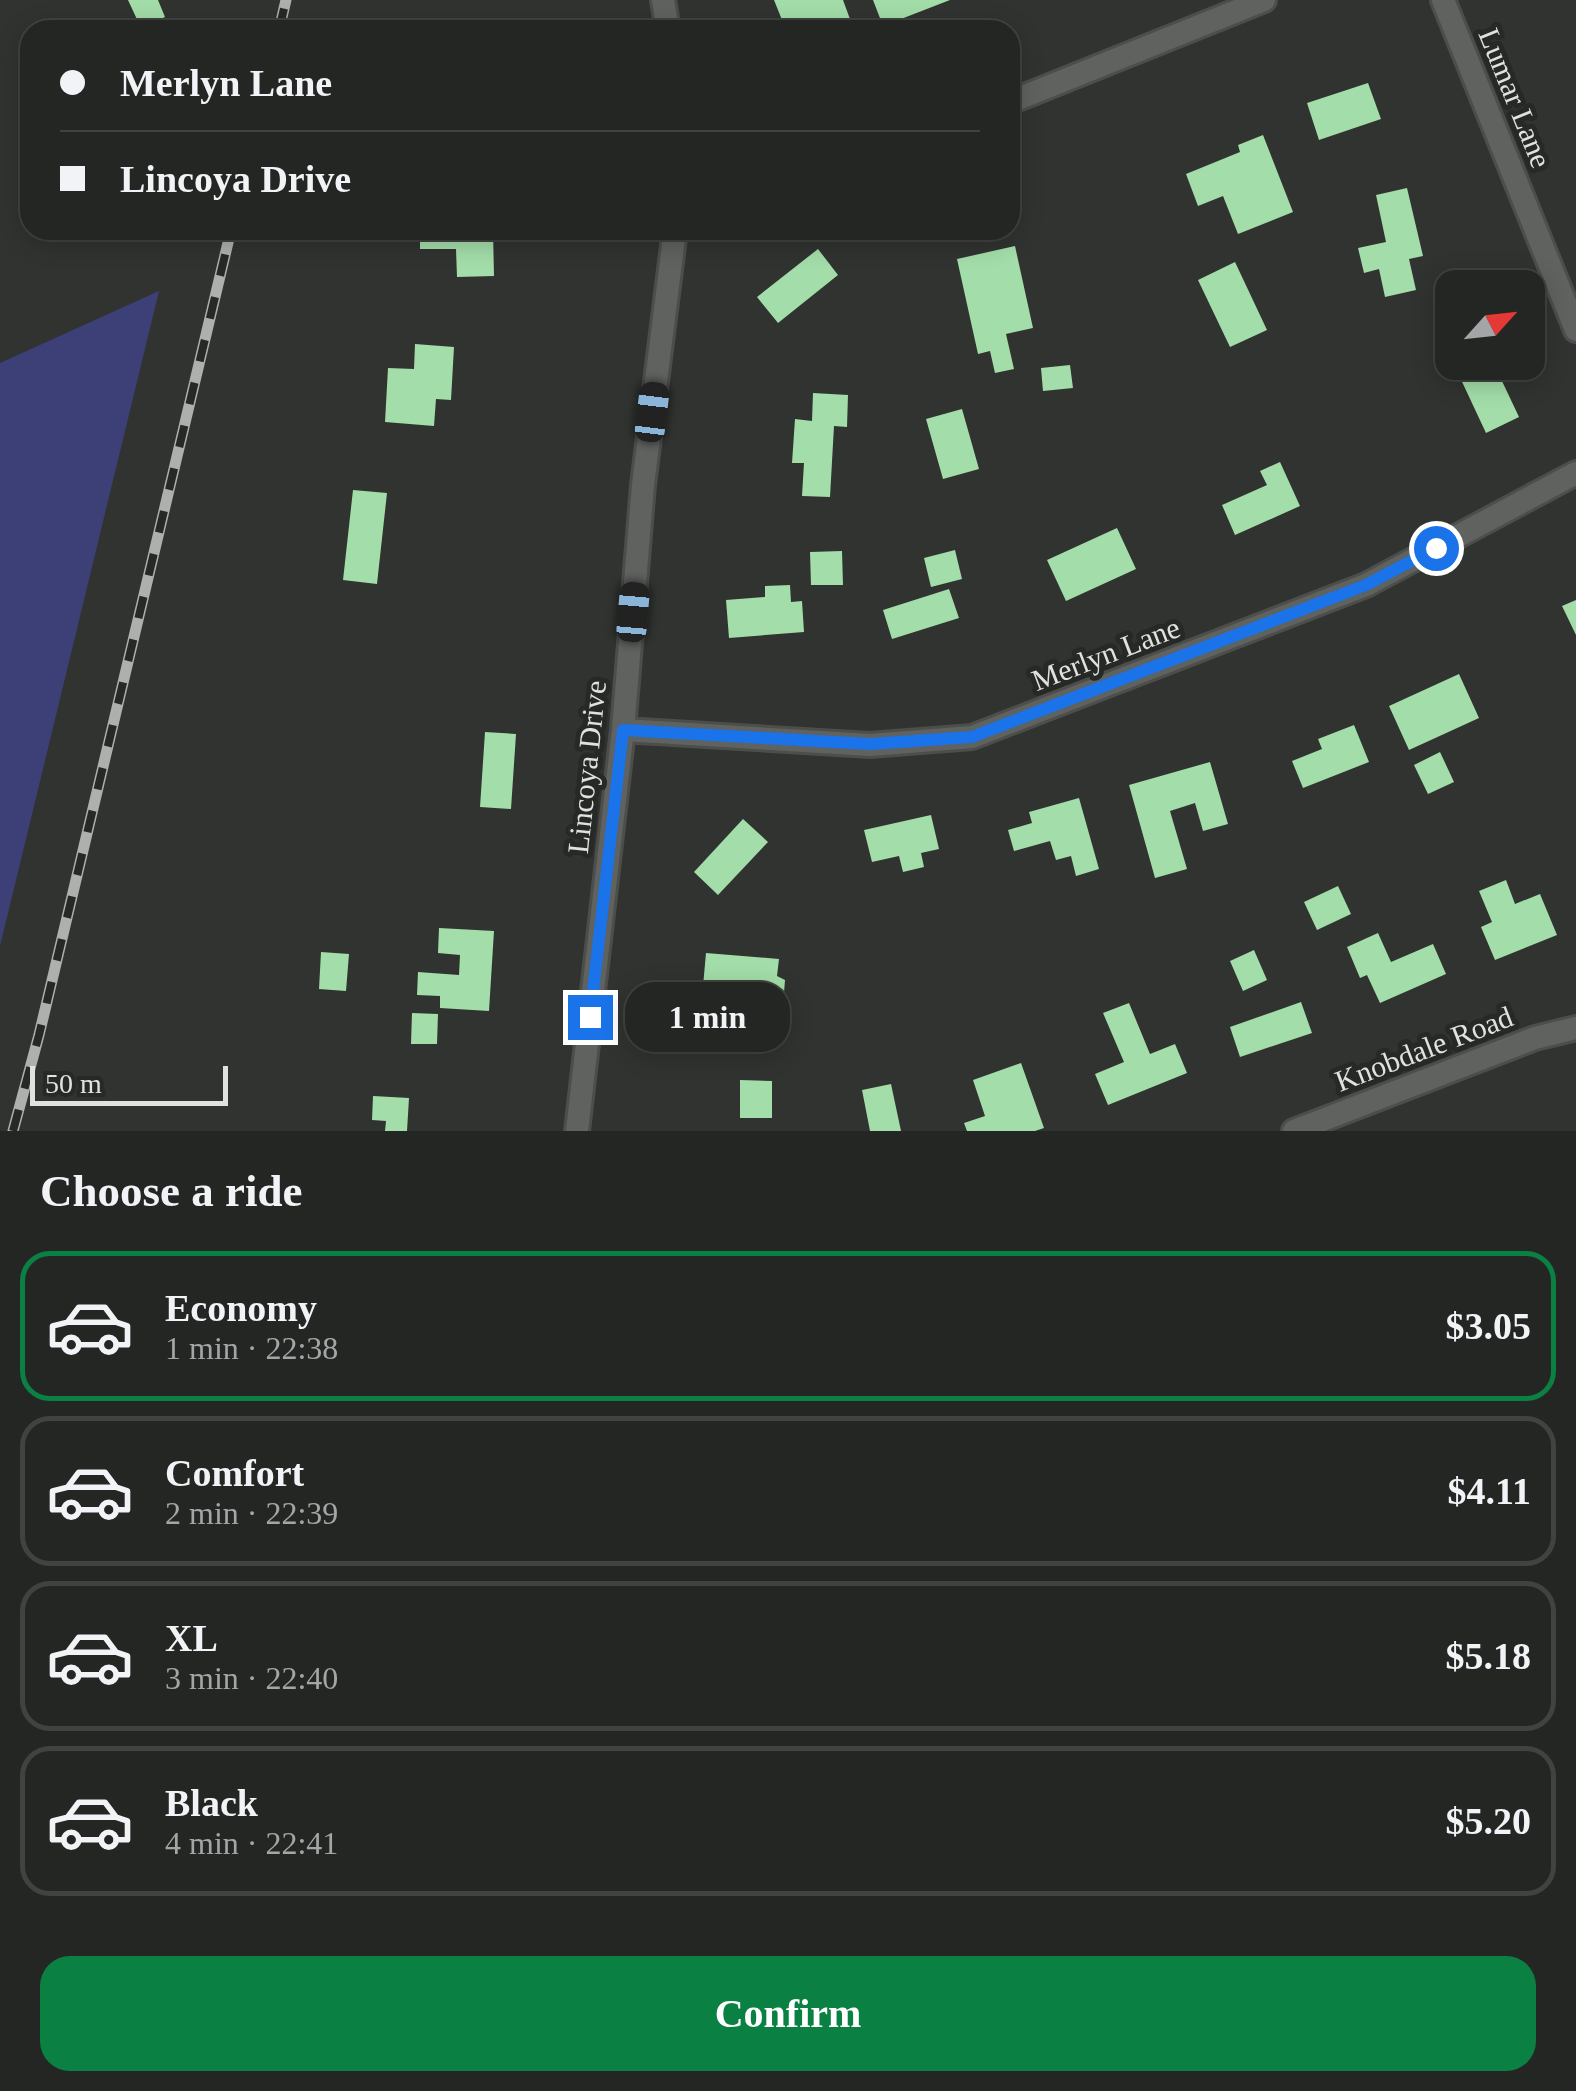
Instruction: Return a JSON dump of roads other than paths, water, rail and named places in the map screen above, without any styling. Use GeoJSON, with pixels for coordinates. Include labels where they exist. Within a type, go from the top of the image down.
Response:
{"type":"FeatureCollection","features":[{"type":"Feature","properties":{"kind":"street"},"geometry":{"type":"LineString","coordinates":[[1020,98],[1264,0]]}},
{"type":"Feature","properties":{"kind":"street","name":"Lumar Lane"},"geometry":{"type":"LineString","coordinates":[[1443,0],[1576,330]]}},
{"type":"Feature","properties":{"kind":"street","name":"Lincoya Drive"},"geometry":{"type":"LineString","coordinates":[[577,1131],[623,730],[643,485],[674,240]]}},
{"type":"Feature","properties":{"kind":"street","name":"Merlyn Lane"},"geometry":{"type":"LineString","coordinates":[[623,730],[870,744],[972,737],[1366,585],[1576,473]]}},
{"type":"Feature","properties":{"kind":"street","name":"Knobdale Road"},"geometry":{"type":"LineString","coordinates":[[1294,1131],[1536,1038],[1576,1028]]}},
{"type":"Feature","properties":{"kind":"railway"},"geometry":{"type":"LineString","coordinates":[[281,20],[286,0]]}},
{"type":"Feature","properties":{"kind":"railway"},"geometry":{"type":"LineString","coordinates":[[13,1131],[229,240]]}}]}
